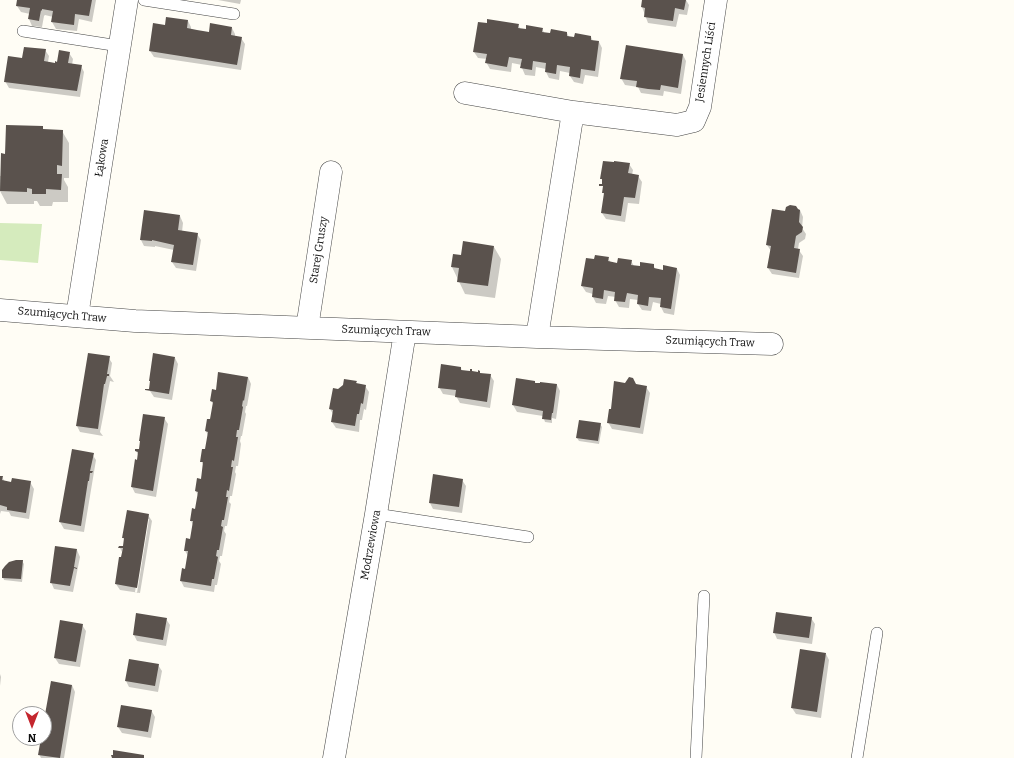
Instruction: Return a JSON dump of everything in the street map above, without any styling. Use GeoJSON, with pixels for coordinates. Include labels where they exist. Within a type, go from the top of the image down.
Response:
{"type":"FeatureCollection","features":[{"type":"Feature","properties":{"kind":"street","name":"Łąkowa"},"geometry":{"type":"LineString","coordinates":[[77,316],[127,0]]}},
{"type":"Feature","properties":{"kind":"street","name":"Jesiennych Liści"},"geometry":{"type":"LineString","coordinates":[[465,94],[573,112],[677,125],[694,121],[700,107],[716,0]]}},
{"type":"Feature","properties":{"kind":"street"},"geometry":{"type":"LineString","coordinates":[[537,337],[573,112]]}},
{"type":"Feature","properties":{"kind":"street","name":"Starej Gruszy"},"geometry":{"type":"LineString","coordinates":[[307,328],[331,172]]}},
{"type":"Feature","properties":{"kind":"street","name":"Szumiących Traw"},"geometry":{"type":"LineString","coordinates":[[0,310],[136,321],[537,337],[772,344]]}},
{"type":"Feature","properties":{"kind":"street","name":"Modrzewiowa"},"geometry":{"type":"LineString","coordinates":[[334,758],[376,514],[405,332]]}},
{"type":"Feature","properties":{"kind":"lane"},"geometry":{"type":"LineString","coordinates":[[144,0],[234,14]]}},
{"type":"Feature","properties":{"kind":"lane"},"geometry":{"type":"LineString","coordinates":[[23,31],[120,46]]}},
{"type":"Feature","properties":{"kind":"lane"},"geometry":{"type":"LineString","coordinates":[[376,514],[528,537]]}},
{"type":"Feature","properties":{"kind":"lane"},"geometry":{"type":"LineString","coordinates":[[696,758],[704,596]]}},
{"type":"Feature","properties":{"kind":"lane"},"geometry":{"type":"LineString","coordinates":[[857,758],[877,633]]}},
{"type":"Feature","properties":{"kind":"green space"},"geometry":{"type":"Polygon","coordinates":[[[0,223],[42,224],[38,263],[0,260],[0,223]]]}},
{"type":"Feature","properties":{"kind":"building"},"geometry":{"type":"Polygon","coordinates":[[[17,0],[92,0],[89,16],[75,14],[74,25],[51,22],[53,11],[42,9],[39,21],[28,19],[30,8],[16,6],[17,0]]]}},
{"type":"Feature","properties":{"kind":"building"},"geometry":{"type":"Polygon","coordinates":[[[642,0],[686,0],[684,10],[675,8],[673,21],[644,17],[645,8],[641,7],[642,0]]]}},
{"type":"Feature","properties":{"kind":"building"},"geometry":{"type":"Polygon","coordinates":[[[166,17],[188,20],[187,28],[209,32],[210,23],[232,27],[231,35],[242,37],[237,65],[149,51],[153,23],[165,25],[166,17]]]}},
{"type":"Feature","properties":{"kind":"building"},"geometry":{"type":"Polygon","coordinates":[[[487,19],[519,24],[518,28],[526,29],[526,25],[543,28],[542,32],[550,33],[551,29],[567,32],[567,36],[574,37],[575,33],[591,36],[591,40],[599,41],[595,71],[581,69],[580,78],[569,76],[570,67],[557,65],[556,74],[545,72],[546,63],[533,61],[532,70],[520,68],[522,59],[509,57],[507,67],[485,63],[487,54],[473,52],[478,22],[487,23],[487,19]]]}},
{"type":"Feature","properties":{"kind":"building"},"geometry":{"type":"Polygon","coordinates":[[[626,45],[683,54],[678,88],[661,85],[660,90],[648,89],[636,87],[637,81],[620,79],[626,45]]]}},
{"type":"Feature","properties":{"kind":"building"},"geometry":{"type":"Polygon","coordinates":[[[24,47],[46,49],[44,61],[55,63],[55,61],[57,62],[59,50],[70,52],[68,63],[82,65],[77,91],[4,82],[8,56],[22,58],[24,47]]]}},
{"type":"Feature","properties":{"kind":"building"},"geometry":{"type":"Polygon","coordinates":[[[6,125],[43,126],[43,129],[63,130],[62,166],[57,165],[57,174],[62,174],[61,190],[46,189],[46,194],[32,194],[32,189],[27,188],[27,192],[0,191],[1,153],[5,154],[6,125]]]}},
{"type":"Feature","properties":{"kind":"building"},"geometry":{"type":"Polygon","coordinates":[[[603,161],[630,163],[628,173],[639,175],[635,198],[624,197],[621,216],[601,213],[604,193],[602,193],[603,186],[599,186],[599,184],[602,184],[602,179],[600,179],[603,161]]]}},
{"type":"Feature","properties":{"kind":"building"},"geometry":{"type":"Polygon","coordinates":[[[790,205],[796,206],[800,210],[799,222],[803,227],[802,232],[796,236],[794,248],[800,249],[796,273],[767,268],[771,246],[766,245],[772,209],[785,211],[786,207],[790,205]]]}},
{"type":"Feature","properties":{"kind":"building"},"geometry":{"type":"Polygon","coordinates":[[[144,210],[180,215],[178,230],[198,233],[193,265],[171,262],[174,245],[152,240],[140,240],[144,210]]]}},
{"type":"Feature","properties":{"kind":"building"},"geometry":{"type":"Polygon","coordinates":[[[463,241],[494,246],[488,286],[457,282],[459,268],[451,267],[453,254],[461,255],[463,241]]]}},
{"type":"Feature","properties":{"kind":"building"},"geometry":{"type":"Polygon","coordinates":[[[595,255],[609,257],[608,261],[617,263],[618,258],[632,260],[631,265],[640,266],[640,262],[654,264],[654,268],[663,270],[663,265],[677,268],[671,309],[660,307],[661,298],[649,297],[648,306],[637,304],[638,295],[627,293],[625,302],[614,301],[615,292],[604,290],[603,299],[592,297],[593,288],[581,286],[586,258],[594,259],[595,255]]]}},
{"type":"Feature","properties":{"kind":"building"},"geometry":{"type":"Polygon","coordinates":[[[88,353],[110,356],[107,374],[109,374],[109,376],[107,376],[104,384],[98,429],[76,426],[88,353]]]}},
{"type":"Feature","properties":{"kind":"building"},"geometry":{"type":"Polygon","coordinates":[[[153,353],[175,357],[169,394],[145,390],[149,389],[153,353]]]}},
{"type":"Feature","properties":{"kind":"building"},"geometry":{"type":"Polygon","coordinates":[[[441,364],[461,367],[461,370],[470,371],[470,369],[472,369],[472,371],[478,372],[478,370],[480,373],[491,374],[487,402],[455,397],[456,390],[438,388],[441,364]]]}},
{"type":"Feature","properties":{"kind":"building"},"geometry":{"type":"Polygon","coordinates":[[[218,372],[248,377],[239,430],[237,430],[236,437],[238,437],[234,461],[232,460],[231,467],[233,467],[229,491],[227,490],[226,497],[228,497],[224,520],[222,520],[221,526],[223,527],[219,550],[217,550],[216,556],[218,557],[214,579],[212,579],[211,586],[180,581],[182,568],[185,569],[188,551],[184,551],[186,538],[190,539],[193,521],[190,521],[192,508],[195,509],[198,492],[195,491],[197,478],[201,479],[203,462],[200,462],[202,449],[205,449],[208,432],[205,431],[207,419],[210,419],[213,402],[210,401],[212,389],[216,390],[218,372]]]}},
{"type":"Feature","properties":{"kind":"building"},"geometry":{"type":"Polygon","coordinates":[[[629,377],[633,378],[636,384],[647,386],[640,428],[607,423],[609,409],[611,409],[614,381],[625,383],[629,377]]]}},
{"type":"Feature","properties":{"kind":"building"},"geometry":{"type":"Polygon","coordinates":[[[516,378],[535,381],[535,383],[540,382],[557,384],[551,420],[542,419],[543,411],[512,405],[516,378]]]}},
{"type":"Feature","properties":{"kind":"building"},"geometry":{"type":"Polygon","coordinates":[[[344,379],[357,381],[356,383],[366,385],[363,404],[361,403],[355,426],[331,422],[333,410],[329,409],[333,388],[338,389],[343,385],[344,379]]]}},
{"type":"Feature","properties":{"kind":"building"},"geometry":{"type":"Polygon","coordinates":[[[143,414],[165,417],[153,491],[131,487],[135,459],[137,460],[138,452],[135,451],[135,449],[139,449],[143,414]]]}},
{"type":"Feature","properties":{"kind":"building"},"geometry":{"type":"Polygon","coordinates":[[[579,420],[601,423],[598,441],[576,438],[579,420]]]}},
{"type":"Feature","properties":{"kind":"building"},"geometry":{"type":"Polygon","coordinates":[[[72,449],[94,453],[90,471],[93,471],[90,473],[88,481],[81,526],[59,522],[72,449]]]}},
{"type":"Feature","properties":{"kind":"building"},"geometry":{"type":"Polygon","coordinates":[[[433,474],[463,479],[459,507],[429,503],[433,474]]]}},
{"type":"Feature","properties":{"kind":"building"},"geometry":{"type":"Polygon","coordinates":[[[0,476],[3,476],[2,480],[11,482],[12,478],[31,481],[26,513],[7,510],[7,507],[0,505],[0,476]]]}},
{"type":"Feature","properties":{"kind":"building"},"geometry":{"type":"Polygon","coordinates":[[[127,510],[149,514],[137,588],[115,584],[119,557],[121,557],[123,548],[118,548],[119,546],[123,546],[124,538],[122,538],[127,510]]]}},
{"type":"Feature","properties":{"kind":"building"},"geometry":{"type":"Polygon","coordinates":[[[55,546],[77,549],[74,567],[77,569],[74,568],[70,586],[50,583],[55,546]]]}},
{"type":"Feature","properties":{"kind":"building"},"geometry":{"type":"Polygon","coordinates":[[[23,560],[21,579],[2,578],[2,570],[5,566],[9,562],[23,560]]]}},
{"type":"Feature","properties":{"kind":"building"},"geometry":{"type":"Polygon","coordinates":[[[776,612],[812,617],[809,638],[773,633],[776,612]]]}},
{"type":"Feature","properties":{"kind":"building"},"geometry":{"type":"Polygon","coordinates":[[[136,613],[167,618],[163,640],[133,635],[136,613]]]}},
{"type":"Feature","properties":{"kind":"building"},"geometry":{"type":"Polygon","coordinates":[[[60,620],[83,624],[76,662],[54,658],[60,620]]]}},
{"type":"Feature","properties":{"kind":"building"},"geometry":{"type":"Polygon","coordinates":[[[800,649],[826,653],[817,712],[791,708],[800,649]]]}},
{"type":"Feature","properties":{"kind":"building"},"geometry":{"type":"Polygon","coordinates":[[[129,659],[159,664],[155,686],[125,681],[129,659]]]}},
{"type":"Feature","properties":{"kind":"building"},"geometry":{"type":"Polygon","coordinates":[[[51,681],[72,685],[60,758],[38,755],[40,746],[52,746],[52,706],[47,706],[51,681]]]}},
{"type":"Feature","properties":{"kind":"building"},"geometry":{"type":"Polygon","coordinates":[[[121,705],[152,710],[148,732],[117,727],[121,705]]]}},
{"type":"Feature","properties":{"kind":"building"},"geometry":{"type":"Polygon","coordinates":[[[113,750],[144,755],[144,758],[112,758],[111,755],[113,755],[113,750]]]}}]}
